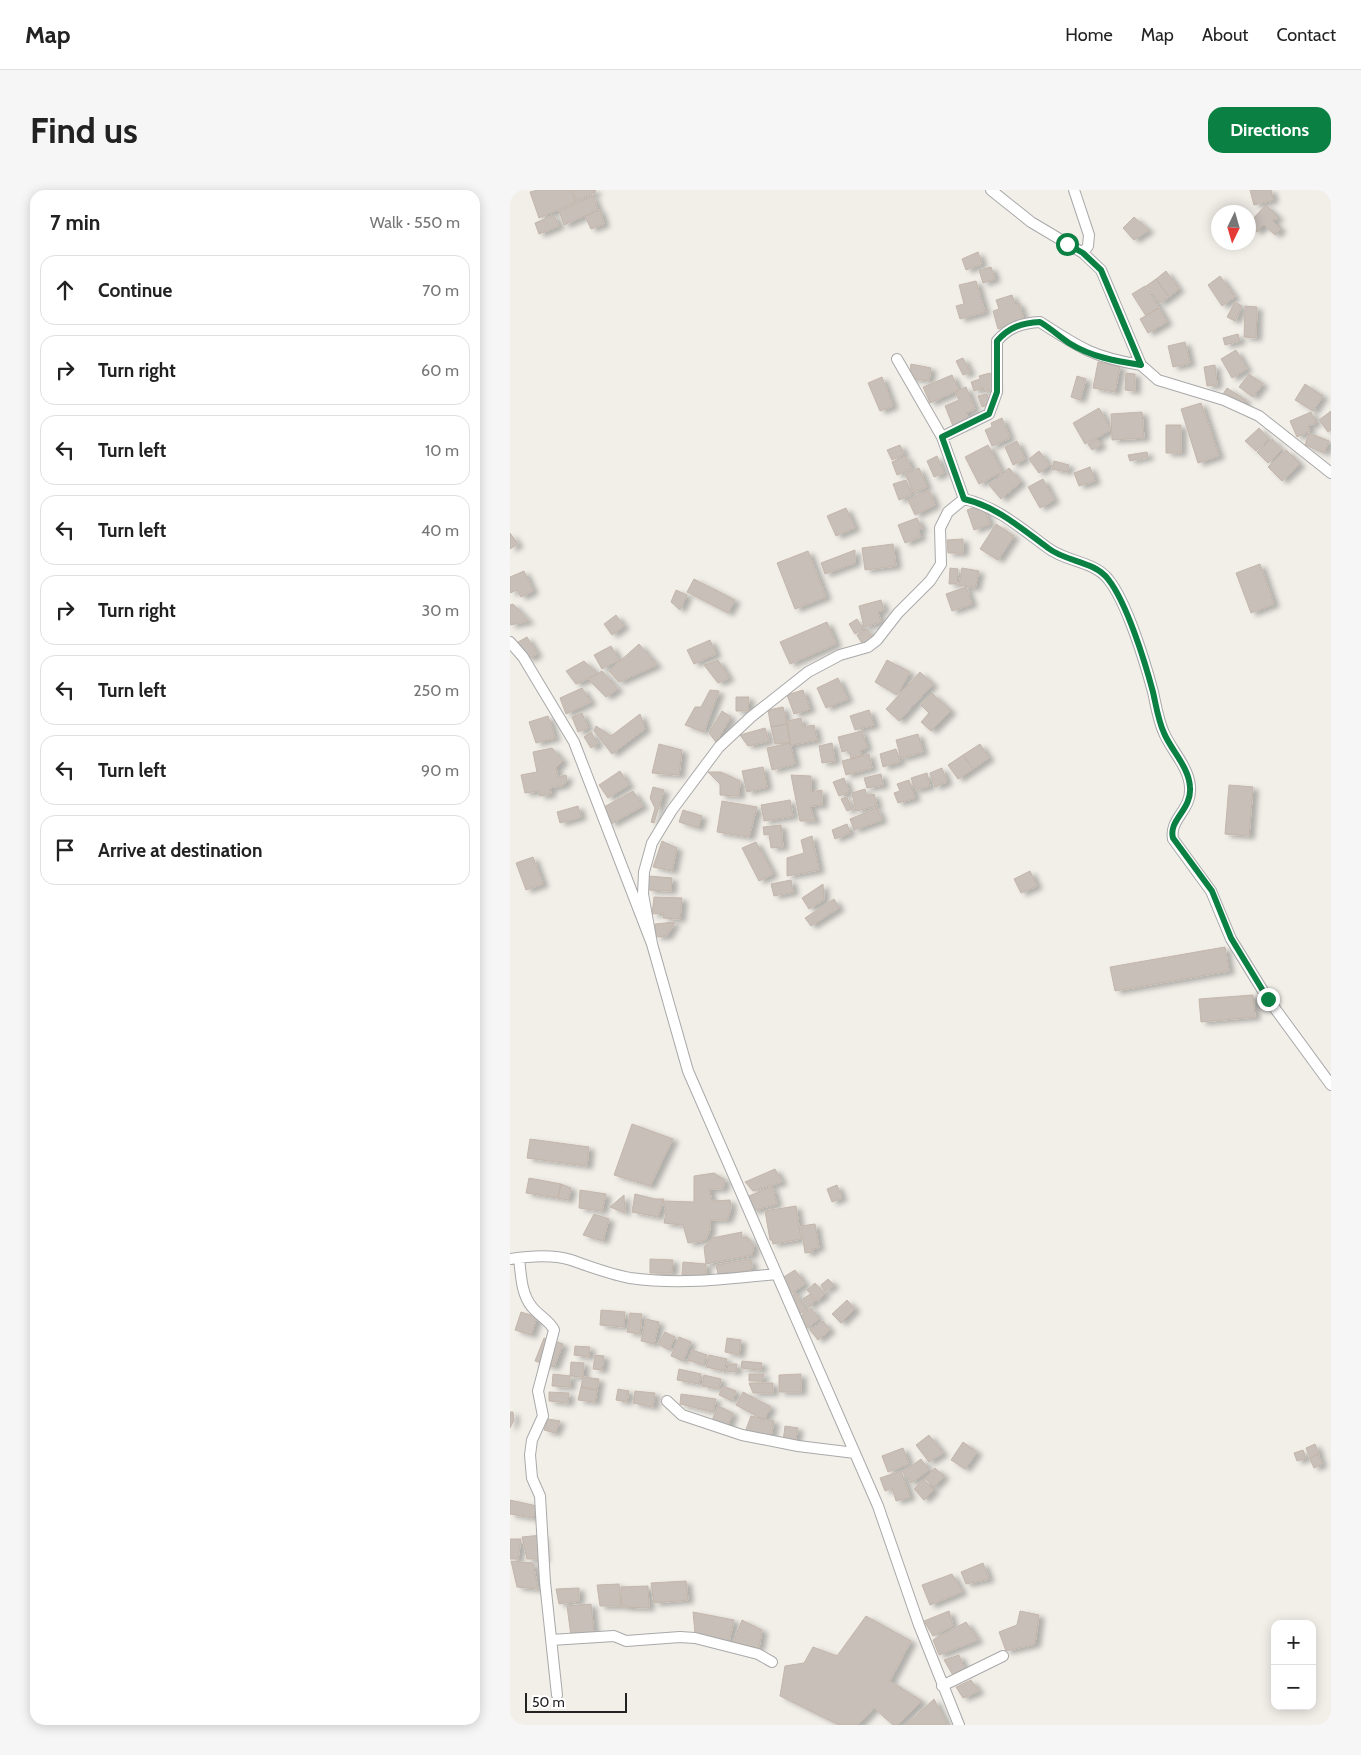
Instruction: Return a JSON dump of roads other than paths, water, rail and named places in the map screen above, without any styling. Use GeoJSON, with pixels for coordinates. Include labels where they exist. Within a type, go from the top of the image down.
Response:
{"type":"FeatureCollection","features":[{"type":"Feature","properties":{"kind":"street"},"geometry":{"type":"LineString","coordinates":[[991,190],[1031,222],[1083,253],[1101,270],[1141,365],[1158,380],[1224,400],[1259,416],[1331,473]]}},
{"type":"Feature","properties":{"kind":"street"},"geometry":{"type":"LineString","coordinates":[[1074,190],[1089,235],[1088,246],[1083,253]]}},
{"type":"Feature","properties":{"kind":"street"},"geometry":{"type":"LineString","coordinates":[[942,437],[989,414],[997,392],[997,341],[1006,331],[1021,324],[1040,322],[1070,343],[1087,352],[1109,359],[1141,365]]}},
{"type":"Feature","properties":{"kind":"street"},"geometry":{"type":"LineString","coordinates":[[897,359],[942,437],[964,499]]}},
{"type":"Feature","properties":{"kind":"street"},"geometry":{"type":"LineString","coordinates":[[652,944],[643,894],[644,872],[652,843],[672,810],[719,747],[750,717],[808,672],[840,655],[868,647],[876,640],[898,613],[930,581],[940,564],[940,528],[948,512],[964,499]]}},
{"type":"Feature","properties":{"kind":"street"},"geometry":{"type":"LineString","coordinates":[[964,499],[983,503],[1026,531],[1050,550],[1092,566],[1108,579],[1130,619],[1164,732],[1183,765],[1190,786],[1188,805],[1174,823],[1173,838],[1212,891],[1231,938],[1268,999],[1331,1085]]}},
{"type":"Feature","properties":{"kind":"street"},"geometry":{"type":"LineString","coordinates":[[510,642],[523,658],[574,742],[652,944],[688,1071],[878,1506],[942,1686],[959,1725]]}},
{"type":"Feature","properties":{"kind":"street"},"geometry":{"type":"LineString","coordinates":[[557,1695],[540,1496],[532,1478],[530,1455],[532,1440],[543,1416],[538,1391],[554,1330],[531,1307],[514,1259],[552,1257],[571,1260],[600,1272],[632,1278],[671,1281],[712,1281],[776,1274]]}},
{"type":"Feature","properties":{"kind":"street"},"geometry":{"type":"LineString","coordinates":[[667,1401],[682,1416],[742,1435],[798,1446],[855,1453]]}},
{"type":"Feature","properties":{"kind":"street"},"geometry":{"type":"LineString","coordinates":[[551,1640],[614,1636],[626,1641],[680,1637],[696,1638],[758,1654],[772,1662]]}},
{"type":"Feature","properties":{"kind":"street"},"geometry":{"type":"LineString","coordinates":[[942,1686],[1003,1656]]}}]}
